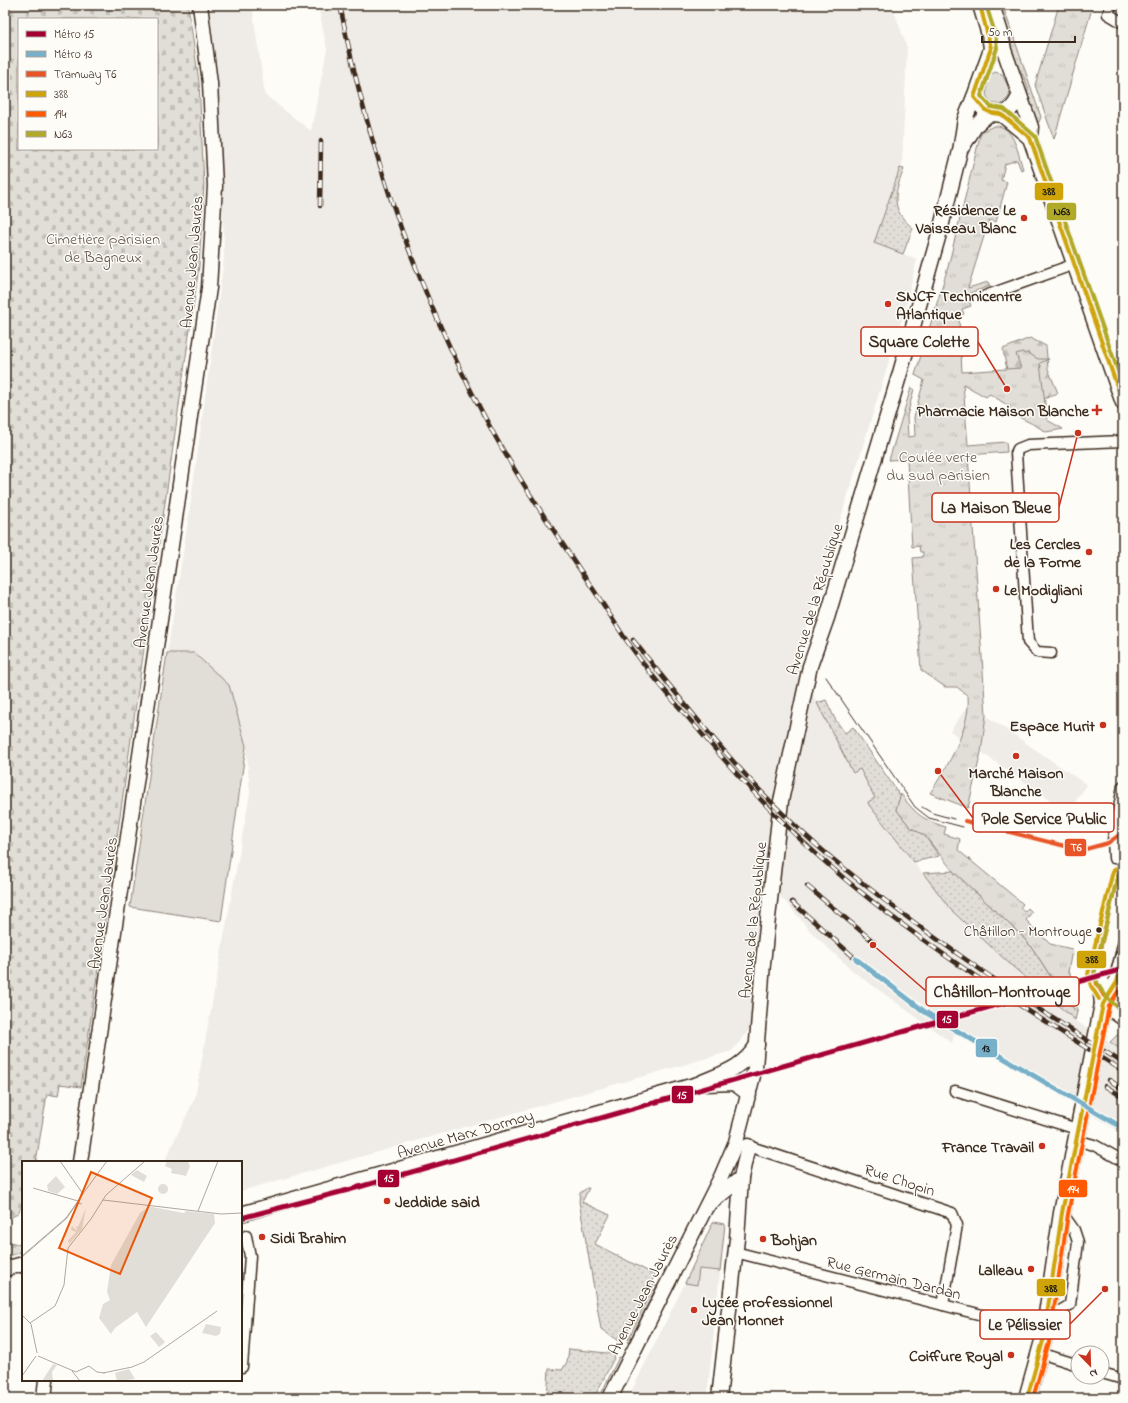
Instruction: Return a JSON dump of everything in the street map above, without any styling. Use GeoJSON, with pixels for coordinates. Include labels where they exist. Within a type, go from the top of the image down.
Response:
{"type":"FeatureCollection","features":[{"type":"Feature","properties":{"kind":"main road","name":"Avenue Jean Jaurès"},"geometry":{"type":"LineString","coordinates":[[80,1161],[208,288],[215,186],[210,83],[200,5]]}},
{"type":"Feature","properties":{"kind":"main road"},"geometry":{"type":"LineString","coordinates":[[980,5],[990,42],[986,66],[974,98],[981,107],[995,114],[1030,138]]}},
{"type":"Feature","properties":{"kind":"main road"},"geometry":{"type":"LineString","coordinates":[[992,5],[1009,66],[1031,128],[1030,138],[1123,403]]}},
{"type":"Feature","properties":{"kind":"main road"},"geometry":{"type":"LineString","coordinates":[[986,66],[994,63],[1009,66]]}},
{"type":"Feature","properties":{"kind":"main road"},"geometry":{"type":"LineString","coordinates":[[995,114],[1012,108],[1019,97]]}},
{"type":"Feature","properties":{"kind":"main road","name":"Avenue de la République"},"geometry":{"type":"LineString","coordinates":[[755,1068],[767,925],[781,800],[810,666],[822,636],[921,300],[960,151],[965,119],[974,98]]}},
{"type":"Feature","properties":{"kind":"main road","name":"Avenue de la République"},"geometry":{"type":"LineString","coordinates":[[960,151],[976,125],[995,114]]}},
{"type":"Feature","properties":{"kind":"main road"},"geometry":{"type":"LineString","coordinates":[[1031,1394],[1046,1325],[1062,1214],[1102,1004],[1100,977],[1123,886]]}},
{"type":"Feature","properties":{"kind":"main road"},"geometry":{"type":"LineString","coordinates":[[1102,1004],[1117,982],[1123,958]]}},
{"type":"Feature","properties":{"kind":"main road"},"geometry":{"type":"LineString","coordinates":[[1102,1004],[1123,1018]]}},
{"type":"Feature","properties":{"kind":"main road","name":"Avenue Marx Dormoy"},"geometry":{"type":"LineString","coordinates":[[242,1214],[698,1084],[739,1065],[749,1058],[758,1043]]}},
{"type":"Feature","properties":{"kind":"main road","name":"Avenue Jean Jaurès"},"geometry":{"type":"LineString","coordinates":[[610,1398],[706,1206],[736,1142],[755,1068]]}},
{"type":"Feature","properties":{"kind":"main road","name":"Avenue Marx Dormoy"},"geometry":{"type":"LineString","coordinates":[[698,1084],[734,1083],[749,1094]]}},
{"type":"Feature","properties":{"kind":"main road"},"geometry":{"type":"LineString","coordinates":[[719,1398],[735,1252],[741,1178],[748,1146]]}},
{"type":"Feature","properties":{"kind":"main road","name":"Avenue Jean Jaurès"},"geometry":{"type":"LineString","coordinates":[[706,1206],[741,1178]]}},
{"type":"Feature","properties":{"kind":"main road"},"geometry":{"type":"LineString","coordinates":[[5,1269],[22,1264]]}},
{"type":"Feature","properties":{"kind":"main road"},"geometry":{"type":"LineString","coordinates":[[44,1398],[46,1381]]}},
{"type":"Feature","properties":{"kind":"street"},"geometry":{"type":"LineString","coordinates":[[1109,9],[1123,23]]}},
{"type":"Feature","properties":{"kind":"street"},"geometry":{"type":"LineString","coordinates":[[985,296],[1075,264]]}},
{"type":"Feature","properties":{"kind":"street"},"geometry":{"type":"LineString","coordinates":[[1051,653],[1037,652],[1028,642],[1016,453],[1018,449],[1028,445],[1123,441]]}},
{"type":"Feature","properties":{"kind":"street"},"geometry":{"type":"LineString","coordinates":[[1123,786],[1112,848],[1114,858],[1123,859]]}},
{"type":"Feature","properties":{"kind":"street"},"geometry":{"type":"LineString","coordinates":[[955,1091],[1076,1135],[1123,1161]]}},
{"type":"Feature","properties":{"kind":"street","name":"Rue Chopin"},"geometry":{"type":"LineString","coordinates":[[748,1146],[952,1213],[957,1225],[943,1305]]}},
{"type":"Feature","properties":{"kind":"street"},"geometry":{"type":"LineString","coordinates":[[1046,1325],[1070,1305],[1078,1242],[1074,1230],[1062,1214]]}},
{"type":"Feature","properties":{"kind":"street"},"geometry":{"type":"LineString","coordinates":[[242,1367],[250,1256],[246,1236]]}},
{"type":"Feature","properties":{"kind":"street","name":"Rue Germain Dardan"},"geometry":{"type":"LineString","coordinates":[[735,1252],[943,1305],[1046,1325]]}},
{"type":"Feature","properties":{"kind":"street"},"geometry":{"type":"LineString","coordinates":[[1040,1353],[1070,1362]]}},
{"type":"Feature","properties":{"kind":"street"},"geometry":{"type":"LineString","coordinates":[[1110,1375],[1123,1379]]}},
{"type":"Feature","properties":{"kind":"shaded area"},"geometry":{"type":"Polygon","coordinates":[[[204,5],[252,5],[265,95],[311,131],[327,49],[318,5],[892,5],[907,48],[902,164],[874,243],[917,259],[906,306],[798,657],[816,701],[853,773],[860,769],[876,798],[868,802],[869,805],[951,910],[1073,1019],[1123,1051],[1123,1134],[968,1039],[954,1035],[952,1043],[854,972],[811,932],[791,908],[764,880],[750,1029],[732,1051],[242,1191],[242,1161],[167,1161],[166,1158],[195,1098],[250,793],[246,746],[229,685],[194,653],[167,653],[188,522],[224,259],[222,156],[204,5]]]}},
{"type":"Feature","properties":{"kind":"shaded area","name":"Marché Maison Blanche"},"geometry":{"type":"Polygon","coordinates":[[[969,704],[1087,785],[1077,799],[1070,814],[981,752],[968,808],[930,793],[946,769],[960,738],[950,731],[969,704]]]}},
{"type":"Feature","properties":{"kind":"shaded area","name":"Lycée professionnel Jean Monnet"},"geometry":{"type":"Polygon","coordinates":[[[713,1222],[725,1224],[707,1398],[628,1398],[685,1283],[713,1222]]]}},
{"type":"Feature","properties":{"kind":"green space","name":"Cimetière parisien de Bagneux"},"geometry":{"type":"Polygon","coordinates":[[[5,5],[188,5],[199,82],[204,185],[199,266],[81,1087],[60,1084],[58,1096],[47,1094],[36,1161],[22,1161],[22,1205],[19,1212],[13,1216],[5,1218],[5,5]]]}},
{"type":"Feature","properties":{"kind":"green space"},"geometry":{"type":"Polygon","coordinates":[[[1059,5],[1093,5],[1054,139],[1035,85],[1059,5]]]}},
{"type":"Feature","properties":{"kind":"green space"},"geometry":{"type":"Polygon","coordinates":[[[998,6],[1001,6],[1004,9],[1041,117],[1039,122],[1036,122],[1027,104],[1028,89],[1024,77],[1010,54],[998,6]]]}},
{"type":"Feature","properties":{"kind":"green space"},"geometry":{"type":"Polygon","coordinates":[[[995,72],[1002,74],[1010,90],[1009,97],[1001,105],[991,103],[986,95],[990,75],[995,72]]]}},
{"type":"Feature","properties":{"kind":"green space","name":"Coulée verte du sud parisien"},"geometry":{"type":"Polygon","coordinates":[[[994,126],[1001,127],[1011,135],[1017,148],[1023,169],[1021,170],[1017,160],[1005,164],[1001,180],[1007,182],[996,222],[989,220],[968,288],[988,282],[990,286],[967,294],[971,306],[962,309],[964,314],[960,315],[959,319],[962,372],[1021,368],[1016,354],[1023,352],[1024,354],[1028,353],[1038,359],[1049,359],[1040,363],[1047,420],[1063,429],[1046,432],[1008,411],[1010,407],[990,394],[986,397],[963,384],[968,445],[1006,442],[1007,452],[968,455],[986,715],[981,752],[968,808],[930,793],[944,772],[962,734],[966,721],[968,696],[957,687],[945,687],[921,670],[913,558],[923,557],[923,552],[920,552],[919,546],[912,547],[907,459],[889,460],[911,388],[914,389],[907,416],[908,437],[915,436],[914,417],[924,380],[915,375],[948,267],[980,136],[983,131],[994,126]]]}},
{"type":"Feature","properties":{"kind":"green space"},"geometry":{"type":"Polygon","coordinates":[[[900,168],[904,169],[896,194],[897,208],[900,215],[913,228],[903,254],[874,243],[900,168]]]}},
{"type":"Feature","properties":{"kind":"green space"},"geometry":{"type":"Polygon","coordinates":[[[1030,338],[1046,346],[1048,369],[1058,393],[1044,399],[1018,387],[1013,383],[1007,370],[1003,349],[1030,338]]]}},
{"type":"Feature","properties":{"kind":"green space"},"geometry":{"type":"Polygon","coordinates":[[[167,653],[194,653],[229,685],[246,746],[221,921],[130,907],[167,653]]]}},
{"type":"Feature","properties":{"kind":"green space"},"geometry":{"type":"Polygon","coordinates":[[[826,700],[835,719],[845,733],[853,727],[901,797],[896,809],[910,827],[925,836],[939,856],[914,862],[869,805],[868,802],[875,798],[860,769],[853,773],[817,703],[826,700]]]}},
{"type":"Feature","properties":{"kind":"green space"},"geometry":{"type":"Polygon","coordinates":[[[901,794],[911,807],[925,819],[946,827],[944,834],[960,839],[958,850],[1023,904],[1020,908],[1025,912],[1028,908],[1032,912],[1026,920],[1050,944],[1072,949],[1073,954],[1071,956],[1068,972],[1070,973],[1077,1012],[1067,1002],[1033,949],[1022,936],[953,871],[925,836],[910,827],[896,809],[901,794]]]}},
{"type":"Feature","properties":{"kind":"green space"},"geometry":{"type":"Polygon","coordinates":[[[953,871],[1022,936],[1033,949],[1067,1002],[1077,1012],[1075,1020],[1012,966],[951,910],[923,873],[953,871]]]}},
{"type":"Feature","properties":{"kind":"green space"},"geometry":{"type":"Polygon","coordinates":[[[1117,1035],[1123,1035],[1123,1051],[1110,1042],[1117,1035]]]}},
{"type":"Feature","properties":{"kind":"green space"},"geometry":{"type":"Polygon","coordinates":[[[589,1188],[582,1202],[610,1215],[595,1244],[655,1275],[621,1343],[601,1329],[579,1201],[580,1193],[589,1188]]]}},
{"type":"Feature","properties":{"kind":"green space"},"geometry":{"type":"Polygon","coordinates":[[[713,1222],[725,1224],[720,1271],[699,1269],[697,1285],[685,1283],[713,1222]]]}},
{"type":"Feature","properties":{"kind":"green space"},"geometry":{"type":"Polygon","coordinates":[[[5,1240],[22,1246],[22,1252],[5,1257],[5,1240]]]}},
{"type":"Feature","properties":{"kind":"green space"},"geometry":{"type":"Polygon","coordinates":[[[654,1284],[657,1285],[629,1343],[627,1342],[654,1284]]]}},
{"type":"Feature","properties":{"kind":"green space"},"geometry":{"type":"Polygon","coordinates":[[[569,1349],[616,1354],[594,1398],[547,1398],[549,1369],[562,1370],[567,1362],[569,1349]]]}},
{"type":"Feature","properties":{"kind":"green space"},"geometry":{"type":"Polygon","coordinates":[[[619,1357],[622,1358],[602,1398],[599,1398],[619,1357]]]}},
{"type":"Feature","properties":{"kind":"tram line"},"geometry":{"type":"LineString","coordinates":[[826,677],[915,807],[929,818],[963,827]]}},
{"type":"Feature","properties":{"kind":"tram line"},"geometry":{"type":"LineString","coordinates":[[922,807],[932,813],[954,819]]}},
{"type":"Feature","properties":{"kind":"tram line","name":"T6"},"geometry":{"type":"LineString","coordinates":[[965,821],[1065,846],[1086,849],[1108,843],[1119,835],[1123,829]]}},
{"type":"Feature","properties":{"kind":"railway"},"geometry":{"type":"LineString","coordinates":[[340,5],[366,117],[382,172],[421,280],[468,385],[506,455],[542,512],[619,630],[652,676],[717,752],[780,820],[865,896],[973,975],[1123,1071]]}},
{"type":"Feature","properties":{"kind":"railway"},"geometry":{"type":"LineString","coordinates":[[320,206],[321,141]]}},
{"type":"Feature","properties":{"kind":"railway"},"geometry":{"type":"LineString","coordinates":[[633,640],[728,755],[753,783],[806,836],[868,888],[939,941],[1048,1015],[1123,1063]]}},
{"type":"Feature","properties":{"kind":"railway"},"geometry":{"type":"LineString","coordinates":[[807,886],[874,942]]}},
{"type":"Feature","properties":{"kind":"railway"},"geometry":{"type":"LineString","coordinates":[[792,902],[856,959]]}},
{"type":"Feature","properties":{"kind":"railway"},"geometry":{"type":"LineString","coordinates":[[1109,1080],[1123,1089]]}},
{"type":"Feature","properties":{"kind":"railway"},"geometry":{"type":"LineString","coordinates":[[1105,1086],[1123,1097]]}},
{"type":"Feature","properties":{"kind":"metro line","name":"13"},"geometry":{"type":"LineString","coordinates":[[856,959],[925,1012],[1123,1128]]}},
{"type":"Feature","properties":{"kind":"metro line","name":"15"},"geometry":{"type":"LineString","coordinates":[[242,1218],[352,1189],[1123,969]]}},
{"type":"Feature","properties":{"kind":"transit line","name":"388"},"geometry":{"type":"LineString","coordinates":[[980,5],[991,48],[974,97],[985,110],[992,113],[1001,114],[1030,138],[1123,403]]}},
{"type":"Feature","properties":{"kind":"transit line","name":"N63"},"geometry":{"type":"LineString","coordinates":[[986,5],[995,33],[997,48],[981,96],[991,107],[1004,109],[1035,136],[1123,385]]}},
{"type":"Feature","properties":{"kind":"transit line","name":"388"},"geometry":{"type":"LineString","coordinates":[[1099,999],[1091,986],[1088,974],[1113,871],[1123,864]]}},
{"type":"Feature","properties":{"kind":"transit line","name":"194"},"geometry":{"type":"LineString","coordinates":[[1104,996],[1097,984],[1094,974],[1118,875],[1123,871]]}},
{"type":"Feature","properties":{"kind":"transit line","name":"N63"},"geometry":{"type":"LineString","coordinates":[[1123,871],[1118,875],[1094,974],[1105,995],[1123,1011]]}},
{"type":"Feature","properties":{"kind":"transit line","name":"388"},"geometry":{"type":"LineString","coordinates":[[1027,1398],[1043,1341],[1062,1213],[1103,1004],[1117,982],[1123,958]]}},
{"type":"Feature","properties":{"kind":"transit line","name":"194"},"geometry":{"type":"LineString","coordinates":[[1033,1398],[1049,1342],[1068,1214],[1109,1006],[1123,983]]}},
{"type":"Feature","properties":{"kind":"place","name":"Résidence Le Vaisseau Blanc"},"geometry":{"type":"Point","coordinates":[1024,218]}},
{"type":"Feature","properties":{"kind":"place","name":"SNCF Technicentre Atlantique"},"geometry":{"type":"Point","coordinates":[888,304]}},
{"type":"Feature","properties":{"kind":"place","name":"Square Colette"},"geometry":{"type":"Point","coordinates":[1007,389]}},
{"type":"Feature","properties":{"kind":"place","name":"Pharmacie Maison Blanche"},"geometry":{"type":"Point","coordinates":[1097,410]}},
{"type":"Feature","properties":{"kind":"place","name":"La Maison Bleue"},"geometry":{"type":"Point","coordinates":[1078,433]}},
{"type":"Feature","properties":{"kind":"place","name":"Les Cercles de la Forme"},"geometry":{"type":"Point","coordinates":[1089,552]}},
{"type":"Feature","properties":{"kind":"place","name":"Le Modigliani"},"geometry":{"type":"Point","coordinates":[996,589]}},
{"type":"Feature","properties":{"kind":"place","name":"Espace Murit"},"geometry":{"type":"Point","coordinates":[1103,725]}},
{"type":"Feature","properties":{"kind":"place","name":"Marché Maison Blanche"},"geometry":{"type":"Point","coordinates":[1016,756]}},
{"type":"Feature","properties":{"kind":"place","name":"Pole Service Public"},"geometry":{"type":"Point","coordinates":[938,771]}},
{"type":"Feature","properties":{"kind":"place","name":"Châtillon - Montrouge"},"geometry":{"type":"Point","coordinates":[1099,930]}},
{"type":"Feature","properties":{"kind":"place","name":"Châtillon-Montrouge"},"geometry":{"type":"Point","coordinates":[873,945]}},
{"type":"Feature","properties":{"kind":"place","name":"France Travail"},"geometry":{"type":"Point","coordinates":[1042,1146]}},
{"type":"Feature","properties":{"kind":"place","name":"Jeddide said"},"geometry":{"type":"Point","coordinates":[387,1201]}},
{"type":"Feature","properties":{"kind":"place","name":"Sidi Brahim"},"geometry":{"type":"Point","coordinates":[262,1237]}},
{"type":"Feature","properties":{"kind":"place","name":"Bohjan"},"geometry":{"type":"Point","coordinates":[763,1239]}},
{"type":"Feature","properties":{"kind":"place","name":"Lalleau"},"geometry":{"type":"Point","coordinates":[1031,1269]}},
{"type":"Feature","properties":{"kind":"place","name":"Le Pélissier"},"geometry":{"type":"Point","coordinates":[1105,1289]}},
{"type":"Feature","properties":{"kind":"place","name":"Lycée professionnel Jean Monnet"},"geometry":{"type":"Point","coordinates":[694,1310]}},
{"type":"Feature","properties":{"kind":"place","name":"Coiffure Royal"},"geometry":{"type":"Point","coordinates":[1011,1355]}}]}
